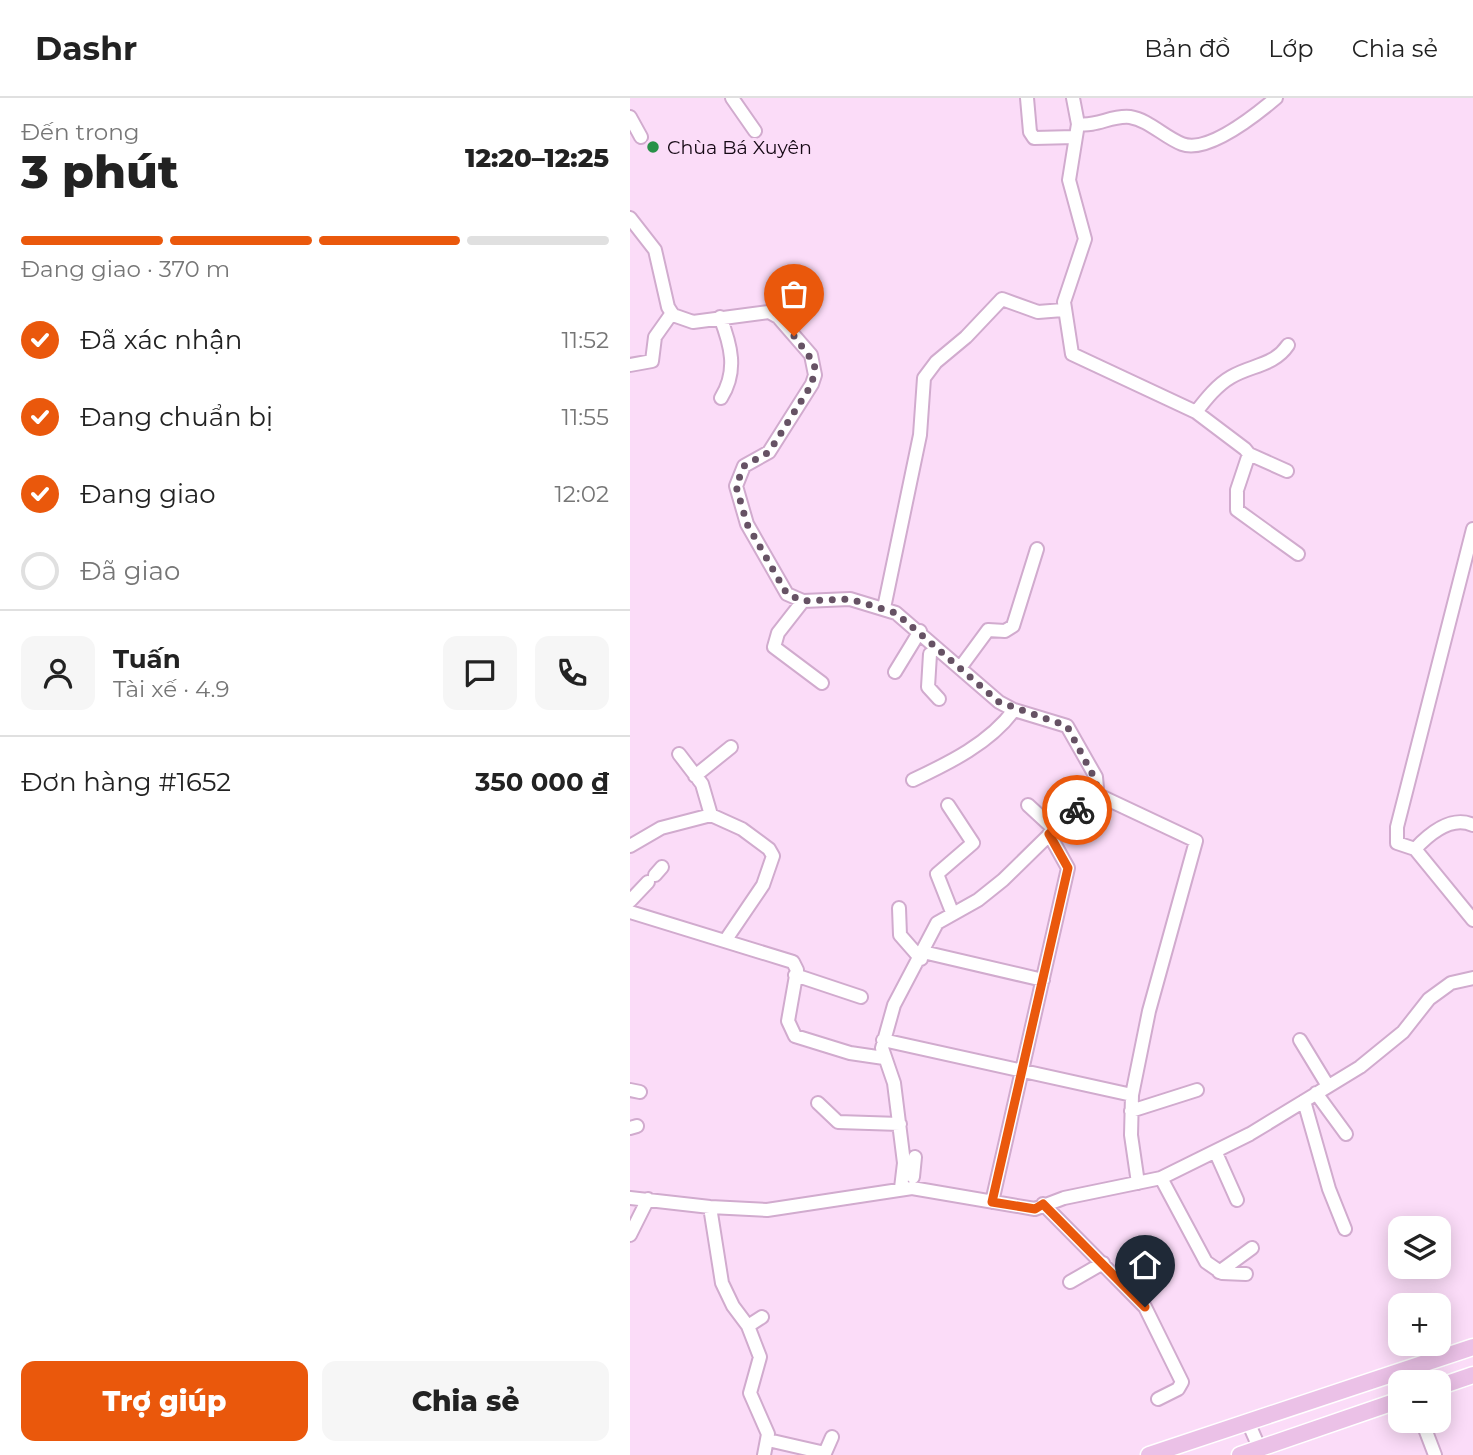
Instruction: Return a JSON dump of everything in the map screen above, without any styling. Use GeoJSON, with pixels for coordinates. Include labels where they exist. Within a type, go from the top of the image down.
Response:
{"type":"FeatureCollection","features":[{"type":"Feature","properties":{"kind":"main road"},"geometry":{"type":"LineString","coordinates":[[1149,1455],[1473,1347]]}},
{"type":"Feature","properties":{"kind":"main road"},"geometry":{"type":"LineString","coordinates":[[1451,1383],[1473,1376]]}},
{"type":"Feature","properties":{"kind":"main road"},"geometry":{"type":"LineString","coordinates":[[1240,1455],[1261,1452],[1388,1404]]}},
{"type":"Feature","properties":{"kind":"street"},"geometry":{"type":"LineString","coordinates":[[732,98],[755,131]]}},
{"type":"Feature","properties":{"kind":"street"},"geometry":{"type":"LineString","coordinates":[[1027,98],[1030,132],[1034,138],[1076,131],[1119,117],[1129,117],[1140,120],[1184,145],[1198,146],[1229,131],[1276,98]]}},
{"type":"Feature","properties":{"kind":"street"},"geometry":{"type":"LineString","coordinates":[[1073,98],[1076,131],[1069,180],[1085,239],[1063,310],[1069,346],[1079,359],[1196,412],[1249,454],[1286,471]]}},
{"type":"Feature","properties":{"kind":"street"},"geometry":{"type":"LineString","coordinates":[[630,117],[640,137]]}},
{"type":"Feature","properties":{"kind":"street"},"geometry":{"type":"LineString","coordinates":[[630,218],[655,250],[672,313],[681,320],[693,322],[769,312],[778,317],[815,364],[812,384],[769,452],[744,466],[736,486],[747,524],[787,594],[803,601],[839,598],[896,613],[919,631],[933,648],[999,702],[1014,710],[1067,726],[1096,777],[1094,793],[994,887],[966,908],[952,912],[937,923],[894,1005],[883,1040],[884,1058],[894,1083],[909,1184]]}},
{"type":"Feature","properties":{"kind":"street"},"geometry":{"type":"LineString","coordinates":[[884,608],[920,435],[924,378],[929,369],[966,337],[1002,299],[1038,313],[1063,310]]}},
{"type":"Feature","properties":{"kind":"street"},"geometry":{"type":"LineString","coordinates":[[630,365],[652,361],[655,337],[672,313]]}},
{"type":"Feature","properties":{"kind":"street"},"geometry":{"type":"LineString","coordinates":[[720,317],[731,350],[732,369],[730,381],[720,398]]}},
{"type":"Feature","properties":{"kind":"street"},"geometry":{"type":"LineString","coordinates":[[1196,412],[1223,382],[1244,370],[1273,361],[1288,345]]}},
{"type":"Feature","properties":{"kind":"street"},"geometry":{"type":"LineString","coordinates":[[1249,454],[1237,490],[1237,510],[1298,554]]}},
{"type":"Feature","properties":{"kind":"street"},"geometry":{"type":"LineString","coordinates":[[1473,529],[1397,827],[1397,843],[1415,849],[1473,920]]}},
{"type":"Feature","properties":{"kind":"street"},"geometry":{"type":"LineString","coordinates":[[960,668],[988,631],[1005,631],[1013,626],[1037,548]]}},
{"type":"Feature","properties":{"kind":"street"},"geometry":{"type":"LineString","coordinates":[[1458,587],[1473,588]]}},
{"type":"Feature","properties":{"kind":"street"},"geometry":{"type":"LineString","coordinates":[[803,601],[778,634],[774,647],[822,683]]}},
{"type":"Feature","properties":{"kind":"street"},"geometry":{"type":"LineString","coordinates":[[895,672],[919,631]]}},
{"type":"Feature","properties":{"kind":"street"},"geometry":{"type":"LineString","coordinates":[[933,648],[928,687],[939,699]]}},
{"type":"Feature","properties":{"kind":"street"},"geometry":{"type":"LineString","coordinates":[[913,780],[955,759],[1003,725],[1014,710]]}},
{"type":"Feature","properties":{"kind":"street"},"geometry":{"type":"LineString","coordinates":[[695,776],[731,747]]}},
{"type":"Feature","properties":{"kind":"street"},"geometry":{"type":"LineString","coordinates":[[679,754],[708,799],[711,815]]}},
{"type":"Feature","properties":{"kind":"street"},"geometry":{"type":"LineString","coordinates":[[1094,793],[1196,841],[1149,1011],[1132,1095],[1131,1135],[1138,1182]]}},
{"type":"Feature","properties":{"kind":"street"},"geometry":{"type":"LineString","coordinates":[[1062,801],[1073,813]]}},
{"type":"Feature","properties":{"kind":"street"},"geometry":{"type":"LineString","coordinates":[[948,805],[973,843],[937,874],[952,912]]}},
{"type":"Feature","properties":{"kind":"street"},"geometry":{"type":"LineString","coordinates":[[992,1202],[1068,868],[1052,832],[1028,805]]}},
{"type":"Feature","properties":{"kind":"street"},"geometry":{"type":"LineString","coordinates":[[630,846],[661,828],[711,815],[742,829],[773,856],[763,885],[725,941]]}},
{"type":"Feature","properties":{"kind":"street"},"geometry":{"type":"LineString","coordinates":[[1415,849],[1429,834],[1456,821],[1473,825]]}},
{"type":"Feature","properties":{"kind":"street"},"geometry":{"type":"LineString","coordinates":[[630,901],[655,875]]}},
{"type":"Feature","properties":{"kind":"street"},"geometry":{"type":"LineString","coordinates":[[899,908],[900,935],[922,956],[1043,980]]}},
{"type":"Feature","properties":{"kind":"street"},"geometry":{"type":"LineString","coordinates":[[632,917],[793,962],[796,965],[796,975],[788,1021],[796,1036],[850,1053],[884,1058]]}},
{"type":"Feature","properties":{"kind":"street"},"geometry":{"type":"LineString","coordinates":[[796,975],[861,997]]}},
{"type":"Feature","properties":{"kind":"street"},"geometry":{"type":"LineString","coordinates":[[630,1198],[767,1210],[909,1184],[1035,1209],[1043,1204],[1161,1178],[1216,1153],[1360,1067],[1403,1032],[1429,999],[1451,983],[1473,978]]}},
{"type":"Feature","properties":{"kind":"street"},"geometry":{"type":"LineString","coordinates":[[883,1040],[1132,1095]]}},
{"type":"Feature","properties":{"kind":"street"},"geometry":{"type":"LineString","coordinates":[[1300,1040],[1328,1086]]}},
{"type":"Feature","properties":{"kind":"street"},"geometry":{"type":"LineString","coordinates":[[1131,1111],[1197,1090]]}},
{"type":"Feature","properties":{"kind":"street"},"geometry":{"type":"LineString","coordinates":[[1310,1097],[1346,1134]]}},
{"type":"Feature","properties":{"kind":"street"},"geometry":{"type":"LineString","coordinates":[[1310,1097],[1329,1189],[1345,1229]]}},
{"type":"Feature","properties":{"kind":"street"},"geometry":{"type":"LineString","coordinates":[[818,1103],[838,1122],[900,1124]]}},
{"type":"Feature","properties":{"kind":"street"},"geometry":{"type":"LineString","coordinates":[[1216,1153],[1237,1200]]}},
{"type":"Feature","properties":{"kind":"street"},"geometry":{"type":"LineString","coordinates":[[909,1184],[915,1157]]}},
{"type":"Feature","properties":{"kind":"street"},"geometry":{"type":"LineString","coordinates":[[1161,1178],[1206,1262],[1219,1272],[1246,1274]]}},
{"type":"Feature","properties":{"kind":"street"},"geometry":{"type":"LineString","coordinates":[[630,1236],[648,1199]]}},
{"type":"Feature","properties":{"kind":"street"},"geometry":{"type":"LineString","coordinates":[[1043,1204],[1145,1307],[1182,1382],[1178,1389],[1158,1399]]}},
{"type":"Feature","properties":{"kind":"street"},"geometry":{"type":"LineString","coordinates":[[710,1207],[722,1283],[748,1326],[760,1357],[750,1393],[768,1440],[764,1455]]}},
{"type":"Feature","properties":{"kind":"street"},"geometry":{"type":"LineString","coordinates":[[1219,1272],[1252,1248]]}},
{"type":"Feature","properties":{"kind":"street"},"geometry":{"type":"LineString","coordinates":[[1070,1282],[1103,1264]]}},
{"type":"Feature","properties":{"kind":"street"},"geometry":{"type":"LineString","coordinates":[[748,1326],[762,1317]]}},
{"type":"Feature","properties":{"kind":"street"},"geometry":{"type":"LineString","coordinates":[[1248,1422],[1261,1452]]}},
{"type":"Feature","properties":{"kind":"street"},"geometry":{"type":"LineString","coordinates":[[1427,1433],[1435,1455]]}},
{"type":"Feature","properties":{"kind":"street"},"geometry":{"type":"LineString","coordinates":[[768,1440],[825,1453],[832,1437]]}},
{"type":"Feature","properties":{"kind":"way so far"},"geometry":{"type":"LineString","coordinates":[[794,336],[811,355],[815,364],[812,384],[769,452],[744,466],[736,486],[747,524],[787,594],[794,600],[803,601],[850,599],[896,613],[1005,706],[1067,726],[1097,783],[1094,793],[1077,810]]}},
{"type":"Feature","properties":{"kind":"place","name":"Chùa Bá Xuyên"},"geometry":{"type":"Point","coordinates":[653,147]}},
{"type":"Feature","properties":{"kind":"route"},"geometry":{"type":"LineString","coordinates":[[1077,810],[1049,834],[1068,868],[992,1202],[1035,1209],[1043,1204],[1145,1307]]}}]}
